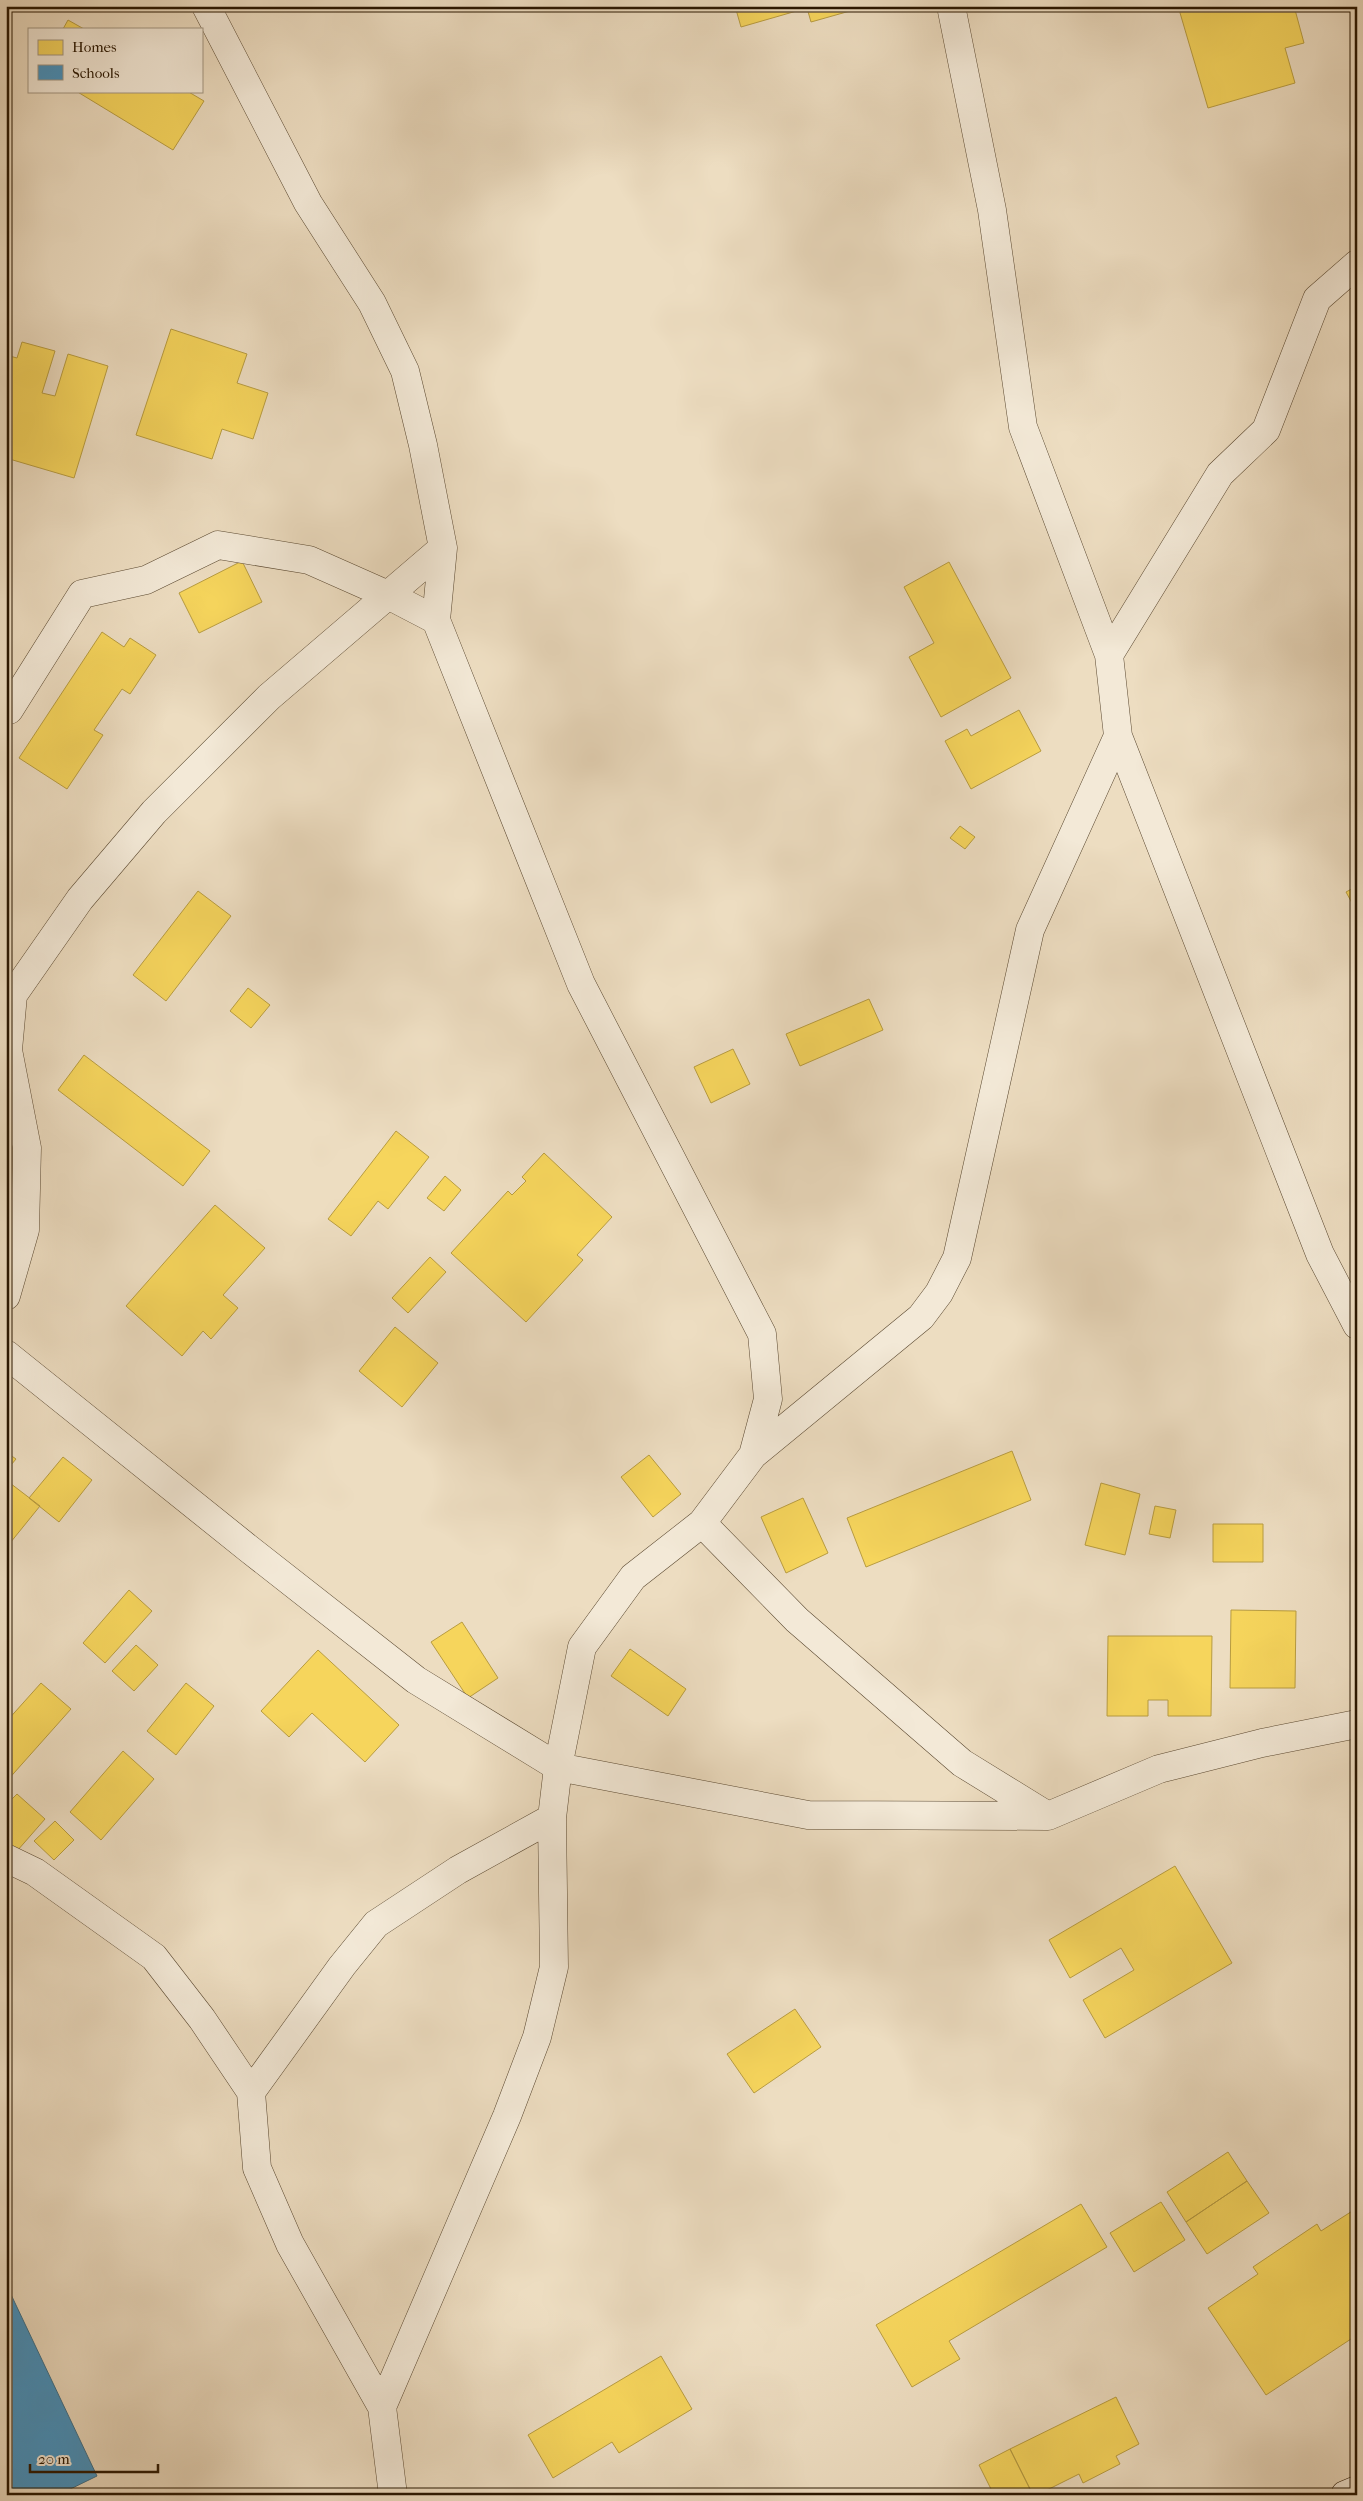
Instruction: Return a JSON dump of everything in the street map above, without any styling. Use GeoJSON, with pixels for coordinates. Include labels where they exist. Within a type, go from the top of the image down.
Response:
{"type":"FeatureCollection","features":[{"type":"Feature","properties":{"kind":"street"},"geometry":{"type":"LineString","coordinates":[[206,6],[308,203],[372,303],[404,371],[423,445],[443,548],[436,620],[581,984],[762,1334],[768,1399],[753,1455]]}},
{"type":"Feature","properties":{"kind":"street"},"geometry":{"type":"LineString","coordinates":[[951,6],[992,210],[1023,428],[1109,655],[1118,736],[1320,1254],[1357,1325]]}},
{"type":"Feature","properties":{"kind":"street"},"geometry":{"type":"LineString","coordinates":[[1109,655],[1220,474],[1266,430],[1317,299],[1357,264]]}},
{"type":"Feature","properties":{"kind":"street"},"geometry":{"type":"LineString","coordinates":[[6,708],[9,710],[82,594],[146,580],[218,545],[309,560],[388,595],[436,620]]}},
{"type":"Feature","properties":{"kind":"street"},"geometry":{"type":"LineString","coordinates":[[6,1296],[25,1230],[27,1148],[8,1050],[13,994],[80,899],[154,812],[268,697],[443,548]]}},
{"type":"Feature","properties":{"kind":"street"},"geometry":{"type":"LineString","coordinates":[[382,2407],[507,2116],[537,2037],[554,1967],[552,1818],[558,1767],[582,1647],[634,1577],[702,1523],[753,1455],[921,1317],[939,1292],[957,1258],[1030,930],[1118,736]]}},
{"type":"Feature","properties":{"kind":"street"},"geometry":{"type":"LineString","coordinates":[[6,1354],[416,1680],[558,1767],[808,1814],[1048,1816],[1159,1769],[1262,1743],[1357,1724]]}},
{"type":"Feature","properties":{"kind":"street"},"geometry":{"type":"LineString","coordinates":[[702,1523],[797,1620],[962,1763],[1048,1816]]}},
{"type":"Feature","properties":{"kind":"street"},"geometry":{"type":"LineString","coordinates":[[251,2092],[342,1966],[376,1924],[458,1870],[552,1818]]}},
{"type":"Feature","properties":{"kind":"street"},"geometry":{"type":"LineString","coordinates":[[6,1858],[35,1872],[154,1957],[202,2019],[251,2092],[257,2168],[290,2244],[382,2407],[393,2495]]}},
{"type":"Feature","properties":{"kind":"street"},"geometry":{"type":"LineString","coordinates":[[1345,2495],[1357,2490]]}},
{"type":"Feature","properties":{"kind":"building: Homes"},"geometry":{"type":"Polygon","coordinates":[[[735,6],[857,6],[857,9],[811,22],[807,8],[741,27],[735,6]]]}},
{"type":"Feature","properties":{"kind":"building: Homes"},"geometry":{"type":"Polygon","coordinates":[[[1178,6],[1273,6],[1274,8],[1294,6],[1304,43],[1285,48],[1295,83],[1208,108],[1178,6]]]}},
{"type":"Feature","properties":{"kind":"building: Homes"},"geometry":{"type":"Polygon","coordinates":[[[68,20],[82,28],[64,28],[68,20]]]}},
{"type":"Feature","properties":{"kind":"building: Homes"},"geometry":{"type":"Polygon","coordinates":[[[78,92],[189,92],[204,101],[173,150],[78,92]]]}},
{"type":"Feature","properties":{"kind":"building: Homes"},"geometry":{"type":"Polygon","coordinates":[[[171,329],[247,354],[237,383],[268,393],[253,439],[222,429],[212,459],[136,435],[171,329]]]}},
{"type":"Feature","properties":{"kind":"building: Homes"},"geometry":{"type":"Polygon","coordinates":[[[22,342],[55,351],[42,393],[55,396],[68,354],[108,366],[74,478],[6,458],[6,355],[17,358],[22,342]]]}},
{"type":"Feature","properties":{"kind":"building: Homes"},"geometry":{"type":"Polygon","coordinates":[[[242,561],[262,602],[199,633],[179,593],[242,561]]]}},
{"type":"Feature","properties":{"kind":"building: Homes"},"geometry":{"type":"Polygon","coordinates":[[[949,562],[1011,678],[941,717],[909,657],[934,643],[904,587],[949,562]]]}},
{"type":"Feature","properties":{"kind":"building: Homes"},"geometry":{"type":"Polygon","coordinates":[[[102,632],[124,647],[130,638],[156,655],[130,694],[122,689],[94,730],[103,735],[67,789],[19,758],[102,632]]]}},
{"type":"Feature","properties":{"kind":"building: Homes"},"geometry":{"type":"Polygon","coordinates":[[[1019,710],[1041,751],[971,789],[945,741],[967,729],[971,736],[1019,710]]]}},
{"type":"Feature","properties":{"kind":"building: Homes"},"geometry":{"type":"Polygon","coordinates":[[[960,826],[975,837],[965,849],[950,838],[960,826]]]}},
{"type":"Feature","properties":{"kind":"building: Homes"},"geometry":{"type":"Polygon","coordinates":[[[1357,886],[1357,912],[1346,892],[1357,886]]]}},
{"type":"Feature","properties":{"kind":"building: Homes"},"geometry":{"type":"Polygon","coordinates":[[[198,891],[231,916],[166,1001],[133,975],[198,891]]]}},
{"type":"Feature","properties":{"kind":"building: Homes"},"geometry":{"type":"Polygon","coordinates":[[[248,988],[270,1005],[251,1028],[230,1011],[248,988]]]}},
{"type":"Feature","properties":{"kind":"building: Homes"},"geometry":{"type":"Polygon","coordinates":[[[869,999],[883,1030],[800,1066],[786,1034],[869,999]]]}},
{"type":"Feature","properties":{"kind":"building: Homes"},"geometry":{"type":"Polygon","coordinates":[[[733,1049],[750,1084],[711,1103],[694,1067],[733,1049]]]}},
{"type":"Feature","properties":{"kind":"building: Homes"},"geometry":{"type":"Polygon","coordinates":[[[84,1055],[210,1151],[183,1186],[58,1090],[84,1055]]]}},
{"type":"Feature","properties":{"kind":"building: Homes"},"geometry":{"type":"Polygon","coordinates":[[[396,1131],[429,1157],[388,1209],[378,1201],[351,1236],[328,1219],[396,1131]]]}},
{"type":"Feature","properties":{"kind":"building: Homes"},"geometry":{"type":"Polygon","coordinates":[[[544,1153],[612,1217],[577,1255],[583,1260],[526,1322],[451,1253],[508,1191],[512,1195],[526,1181],[522,1177],[544,1153]]]}},
{"type":"Feature","properties":{"kind":"building: Homes"},"geometry":{"type":"Polygon","coordinates":[[[445,1176],[461,1190],[444,1211],[427,1198],[445,1176]]]}},
{"type":"Feature","properties":{"kind":"building: Homes"},"geometry":{"type":"Polygon","coordinates":[[[215,1205],[265,1248],[223,1295],[238,1308],[211,1339],[203,1331],[182,1356],[126,1306],[215,1205]]]}},
{"type":"Feature","properties":{"kind":"building: Homes"},"geometry":{"type":"Polygon","coordinates":[[[430,1257],[446,1272],[408,1313],[392,1298],[430,1257]]]}},
{"type":"Feature","properties":{"kind":"building: Homes"},"geometry":{"type":"Polygon","coordinates":[[[395,1327],[438,1363],[402,1407],[359,1371],[395,1327]]]}},
{"type":"Feature","properties":{"kind":"building: Homes"},"geometry":{"type":"Polygon","coordinates":[[[1012,1451],[1031,1500],[866,1567],[847,1518],[1012,1451]]]}},
{"type":"Feature","properties":{"kind":"building: Homes"},"geometry":{"type":"Polygon","coordinates":[[[6,1452],[16,1459],[6,1471],[6,1452]]]}},
{"type":"Feature","properties":{"kind":"building: Homes"},"geometry":{"type":"Polygon","coordinates":[[[649,1455],[681,1494],[653,1517],[621,1477],[649,1455]]]}},
{"type":"Feature","properties":{"kind":"building: Homes"},"geometry":{"type":"Polygon","coordinates":[[[63,1457],[92,1480],[59,1522],[29,1498],[63,1457]]]}},
{"type":"Feature","properties":{"kind":"building: Homes"},"geometry":{"type":"Polygon","coordinates":[[[6,1480],[40,1506],[6,1548],[6,1480]]]}},
{"type":"Feature","properties":{"kind":"building: Homes"},"geometry":{"type":"Polygon","coordinates":[[[1101,1483],[1140,1494],[1125,1555],[1085,1545],[1101,1483]]]}},
{"type":"Feature","properties":{"kind":"building: Homes"},"geometry":{"type":"Polygon","coordinates":[[[803,1498],[828,1553],[786,1573],[761,1517],[803,1498]]]}},
{"type":"Feature","properties":{"kind":"building: Homes"},"geometry":{"type":"Polygon","coordinates":[[[1155,1506],[1176,1510],[1170,1538],[1149,1534],[1155,1506]]]}},
{"type":"Feature","properties":{"kind":"building: Homes"},"geometry":{"type":"Polygon","coordinates":[[[1213,1524],[1263,1524],[1263,1562],[1213,1562],[1213,1524]]]}},
{"type":"Feature","properties":{"kind":"building: Homes"},"geometry":{"type":"Polygon","coordinates":[[[129,1590],[152,1611],[105,1663],[83,1643],[129,1590]]]}},
{"type":"Feature","properties":{"kind":"building: Homes"},"geometry":{"type":"Polygon","coordinates":[[[1231,1610],[1296,1611],[1295,1688],[1230,1688],[1231,1610]]]}},
{"type":"Feature","properties":{"kind":"building: Homes"},"geometry":{"type":"Polygon","coordinates":[[[462,1622],[498,1678],[468,1698],[431,1642],[462,1622]]]}},
{"type":"Feature","properties":{"kind":"building: Homes"},"geometry":{"type":"Polygon","coordinates":[[[1108,1636],[1212,1636],[1211,1716],[1168,1716],[1168,1700],[1148,1700],[1148,1716],[1107,1716],[1108,1636]]]}},
{"type":"Feature","properties":{"kind":"building: Homes"},"geometry":{"type":"Polygon","coordinates":[[[136,1645],[158,1665],[134,1691],[112,1671],[136,1645]]]}},
{"type":"Feature","properties":{"kind":"building: Homes"},"geometry":{"type":"Polygon","coordinates":[[[630,1649],[686,1689],[668,1716],[611,1676],[630,1649]]]}},
{"type":"Feature","properties":{"kind":"building: Homes"},"geometry":{"type":"Polygon","coordinates":[[[318,1650],[399,1725],[365,1762],[312,1713],[289,1737],[261,1711],[318,1650]]]}},
{"type":"Feature","properties":{"kind":"building: Homes"},"geometry":{"type":"Polygon","coordinates":[[[41,1683],[71,1709],[6,1782],[6,1722],[41,1683]]]}},
{"type":"Feature","properties":{"kind":"building: Homes"},"geometry":{"type":"Polygon","coordinates":[[[186,1683],[214,1706],[176,1755],[147,1731],[186,1683]]]}},
{"type":"Feature","properties":{"kind":"building: Homes"},"geometry":{"type":"Polygon","coordinates":[[[123,1751],[154,1779],[101,1840],[70,1812],[123,1751]]]}},
{"type":"Feature","properties":{"kind":"building: Homes"},"geometry":{"type":"Polygon","coordinates":[[[17,1794],[45,1819],[17,1851],[6,1842],[6,1805],[17,1794]]]}},
{"type":"Feature","properties":{"kind":"building: Homes"},"geometry":{"type":"Polygon","coordinates":[[[55,1821],[74,1840],[54,1860],[34,1841],[55,1821]]]}},
{"type":"Feature","properties":{"kind":"building: Homes"},"geometry":{"type":"Polygon","coordinates":[[[1175,1866],[1232,1963],[1105,2038],[1083,2000],[1134,1970],[1121,1948],[1070,1978],[1049,1940],[1175,1866]]]}},
{"type":"Feature","properties":{"kind":"building: Homes"},"geometry":{"type":"Polygon","coordinates":[[[795,2009],[821,2047],[754,2093],[727,2054],[795,2009]]]}},
{"type":"Feature","properties":{"kind":"building: Homes"},"geometry":{"type":"Polygon","coordinates":[[[1228,2152],[1247,2181],[1186,2222],[1167,2192],[1228,2152]]]}},
{"type":"Feature","properties":{"kind":"building: Homes"},"geometry":{"type":"Polygon","coordinates":[[[1247,2181],[1269,2213],[1207,2254],[1186,2222],[1247,2181]]]}},
{"type":"Feature","properties":{"kind":"building: Homes"},"geometry":{"type":"Polygon","coordinates":[[[1161,2202],[1185,2240],[1134,2272],[1110,2233],[1161,2202]]]}},
{"type":"Feature","properties":{"kind":"building: Homes"},"geometry":{"type":"Polygon","coordinates":[[[1081,2204],[1107,2247],[949,2341],[960,2359],[912,2387],[876,2325],[1081,2204]]]}},
{"type":"Feature","properties":{"kind":"building: Homes"},"geometry":{"type":"Polygon","coordinates":[[[1357,2208],[1357,2335],[1266,2395],[1208,2308],[1258,2274],[1253,2267],[1317,2224],[1321,2231],[1357,2208]]]}},
{"type":"Feature","properties":{"kind":"building: Homes"},"geometry":{"type":"Polygon","coordinates":[[[661,2356],[692,2409],[619,2453],[612,2442],[553,2478],[528,2435],[661,2356]]]}},
{"type":"Feature","properties":{"kind":"building: Homes"},"geometry":{"type":"Polygon","coordinates":[[[1116,2397],[1139,2444],[1116,2456],[1120,2464],[1083,2483],[1079,2474],[1037,2495],[1033,2495],[1010,2449],[1116,2397]]]}},
{"type":"Feature","properties":{"kind":"building: Homes"},"geometry":{"type":"Polygon","coordinates":[[[1010,2449],[1033,2495],[994,2495],[979,2465],[1010,2449]]]}},
{"type":"Feature","properties":{"kind":"building: Schools"},"geometry":{"type":"Polygon","coordinates":[[[6,2284],[97,2476],[58,2495],[14,2495],[6,2479],[6,2284]]]}}]}
